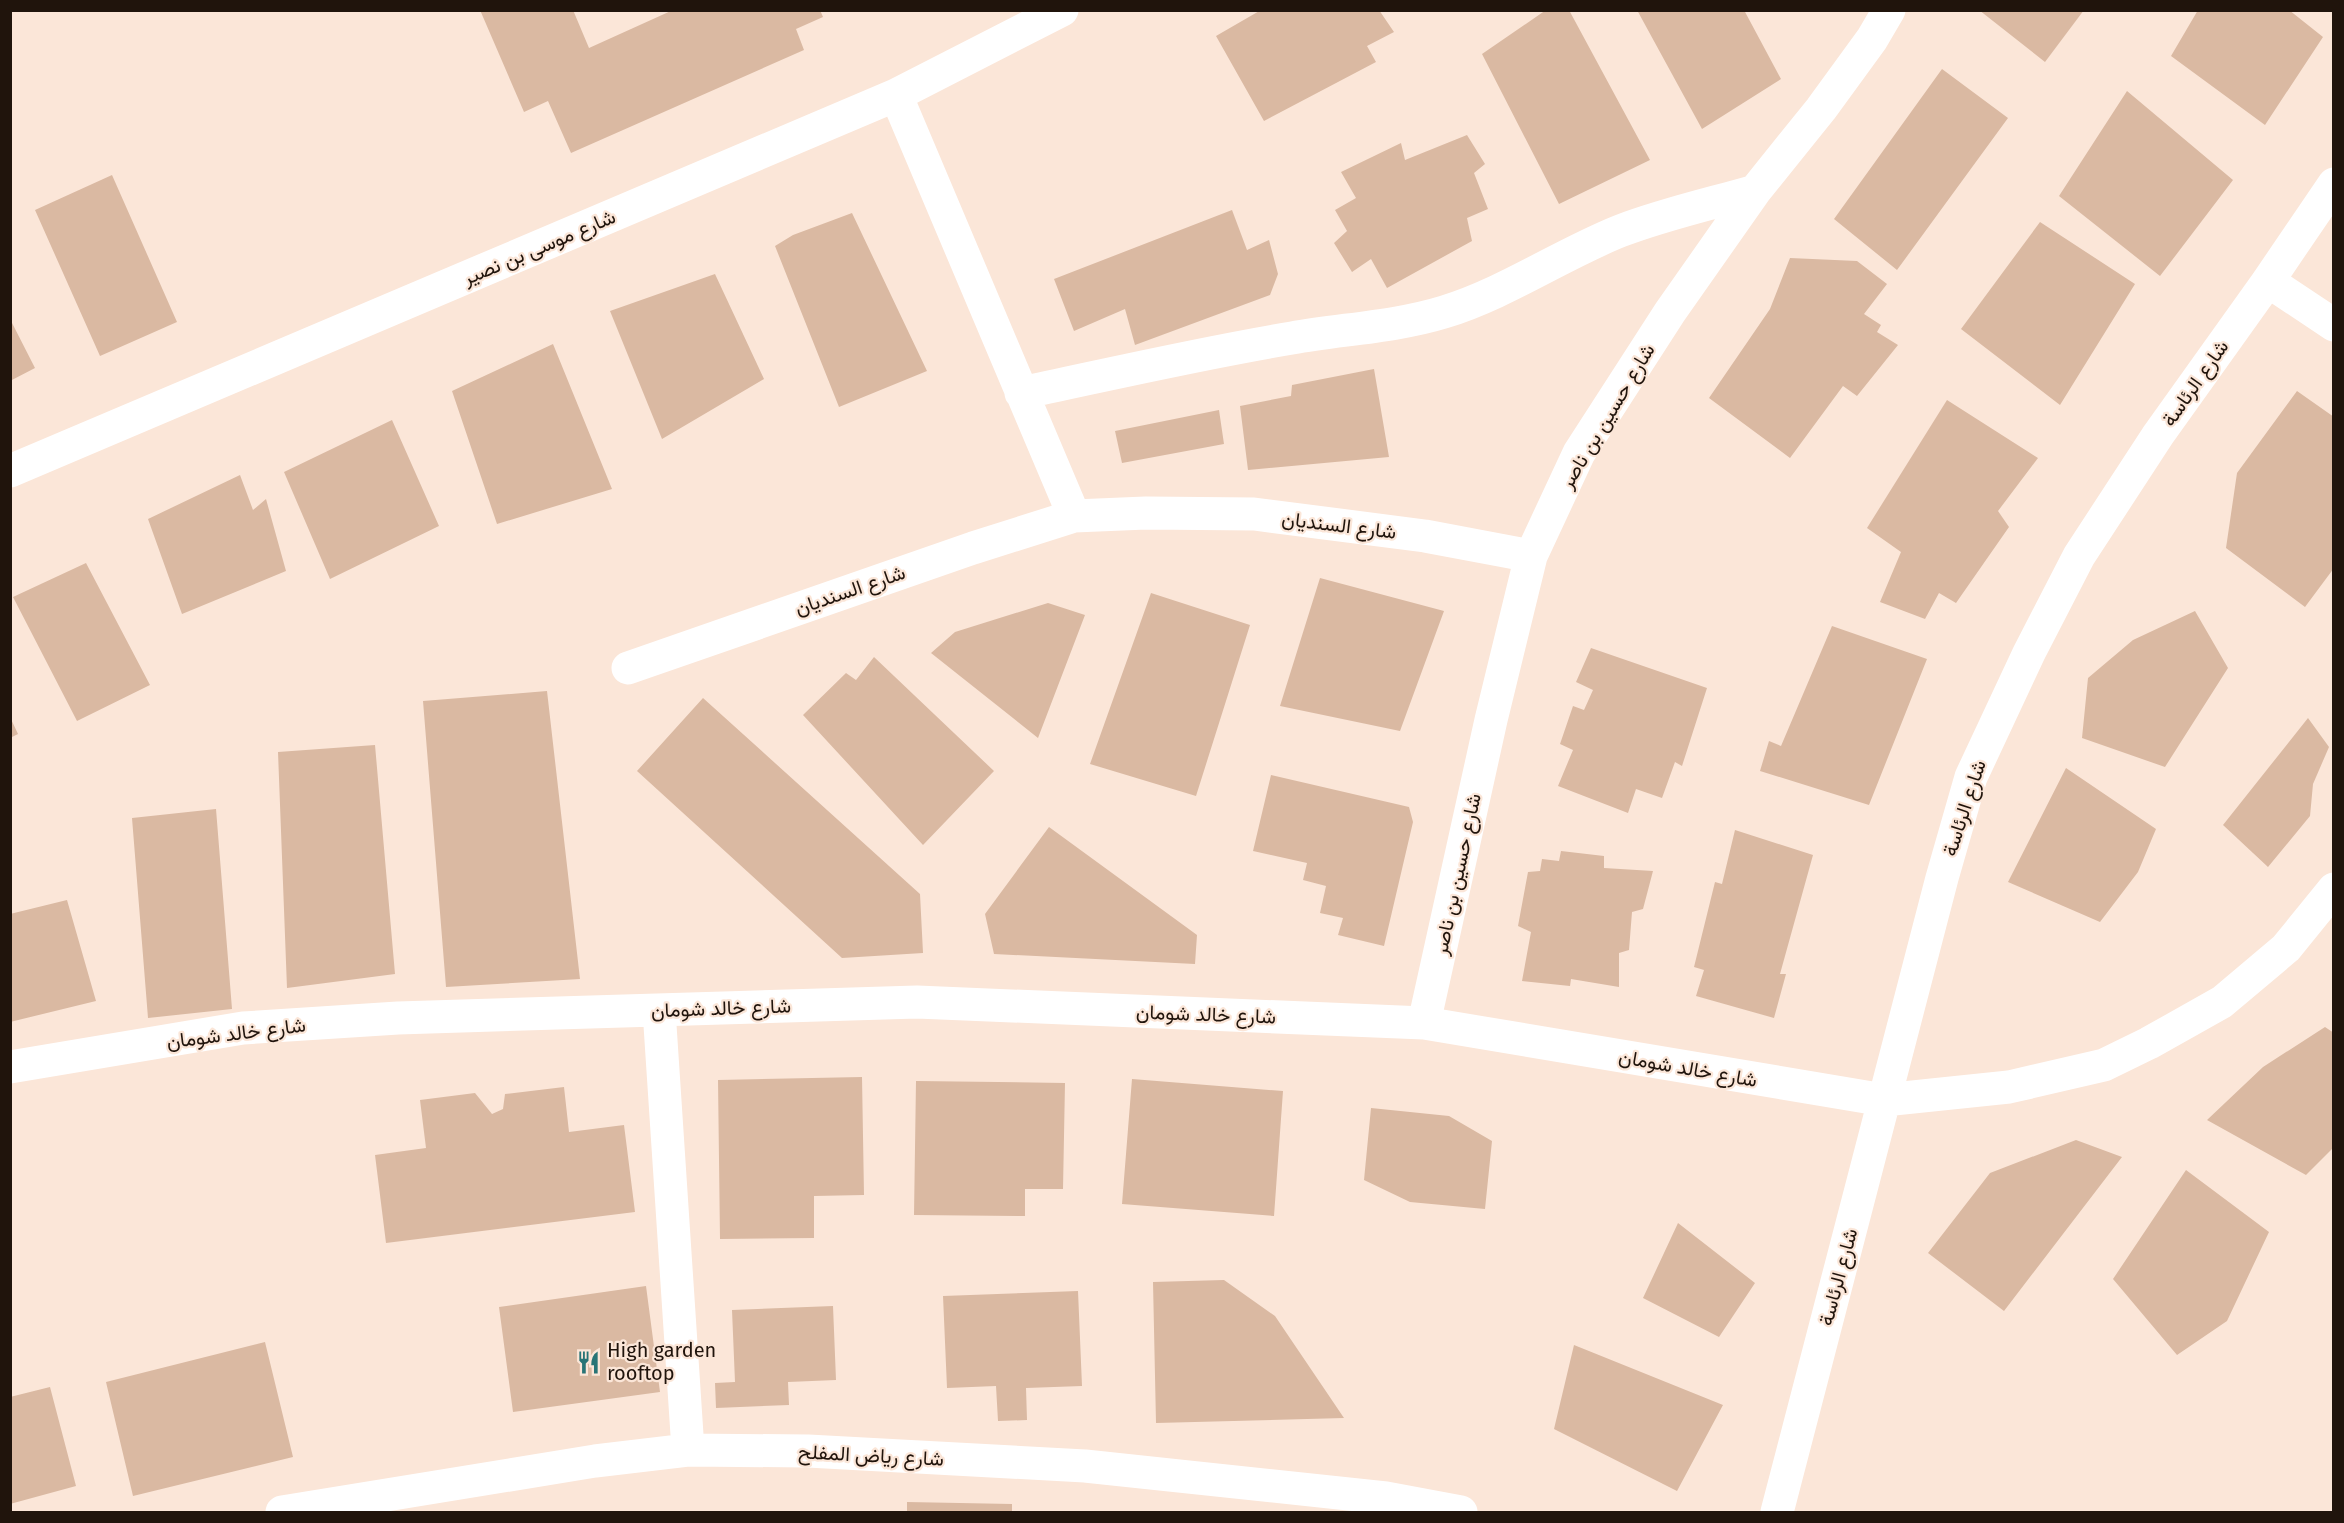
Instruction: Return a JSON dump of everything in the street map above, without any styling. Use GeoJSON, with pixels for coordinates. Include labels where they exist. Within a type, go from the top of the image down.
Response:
{"type":"FeatureCollection","features":[{"type":"Feature","properties":{"kind":"street","name":"شارع موسى بن نصير"},"geometry":{"type":"LineString","coordinates":[[10,471],[896,95],[1062,10]]}},
{"type":"Feature","properties":{"kind":"street","name":"شارع حسين بن ناصر"},"geometry":{"type":"LineString","coordinates":[[1424,1023],[1491,720],[1531,556],[1579,453],[1670,312],[1755,191],[1821,109],[1872,39],[1889,10]]}},
{"type":"Feature","properties":{"kind":"street"},"geometry":{"type":"LineString","coordinates":[[896,95],[1074,516]]}},
{"type":"Feature","properties":{"kind":"street","name":"شارع الرئاسة"},"geometry":{"type":"LineString","coordinates":[[1777,1512],[1942,878],[1975,766],[2079,556],[2158,435],[2334,184]]}},
{"type":"Feature","properties":{"kind":"street"},"geometry":{"type":"LineString","coordinates":[[1021,393],[1223,351],[1292,338],[1390,324],[1443,312],[1491,294],[1559,258],[1622,230],[1755,191]]}},
{"type":"Feature","properties":{"kind":"street"},"geometry":{"type":"LineString","coordinates":[[2268,281],[2334,325]]}},
{"type":"Feature","properties":{"kind":"street","name":"شارع السنديان"},"geometry":{"type":"LineString","coordinates":[[628,668],[973,548],[1074,516],[1146,513],[1254,514],[1425,536],[1531,556]]}},
{"type":"Feature","properties":{"kind":"street","name":"شارع خالد شومان"},"geometry":{"type":"LineString","coordinates":[[10,1067],[243,1028],[398,1018],[917,1002],[1424,1023],[1884,1100],[2009,1087],[2104,1065],[2222,1002],[2286,948],[2334,890]]}},
{"type":"Feature","properties":{"kind":"street"},"geometry":{"type":"LineString","coordinates":[[659,1010],[688,1450]]}},
{"type":"Feature","properties":{"kind":"street","name":"شارع رياض المفلح"},"geometry":{"type":"LineString","coordinates":[[286,1512],[596,1461],[688,1450],[808,1451],[1085,1466],[1386,1498],[1461,1512]]}},
{"type":"Feature","properties":{"kind":"building"},"geometry":{"type":"Polygon","coordinates":[[[480,10],[573,10],[589,48],[673,10],[820,10],[823,17],[796,29],[804,50],[571,153],[548,101],[524,112],[480,10]]]}},
{"type":"Feature","properties":{"kind":"building"},"geometry":{"type":"Polygon","coordinates":[[[1261,10],[1379,10],[1394,32],[1367,46],[1376,62],[1264,121],[1216,36],[1261,10]]]}},
{"type":"Feature","properties":{"kind":"building"},"geometry":{"type":"Polygon","coordinates":[[[1546,10],[1569,10],[1650,160],[1559,204],[1482,54],[1546,10]]]}},
{"type":"Feature","properties":{"kind":"building"},"geometry":{"type":"Polygon","coordinates":[[[1637,10],[1744,10],[1781,79],[1702,129],[1637,10]]]}},
{"type":"Feature","properties":{"kind":"building"},"geometry":{"type":"Polygon","coordinates":[[[1979,10],[2084,10],[2045,62],[1979,10]]]}},
{"type":"Feature","properties":{"kind":"building"},"geometry":{"type":"Polygon","coordinates":[[[2198,10],[2289,10],[2323,37],[2265,125],[2171,56],[2198,10]]]}},
{"type":"Feature","properties":{"kind":"building"},"geometry":{"type":"Polygon","coordinates":[[[1942,69],[2008,118],[1897,270],[1834,219],[1942,69]]]}},
{"type":"Feature","properties":{"kind":"building"},"geometry":{"type":"Polygon","coordinates":[[[2127,91],[2233,180],[2160,276],[2059,196],[2127,91]]]}},
{"type":"Feature","properties":{"kind":"building"},"geometry":{"type":"Polygon","coordinates":[[[1467,135],[1485,164],[1474,173],[1488,209],[1467,218],[1472,241],[1387,288],[1371,259],[1352,272],[1334,243],[1347,231],[1335,210],[1356,198],[1341,172],[1401,143],[1405,160],[1467,135]]]}},
{"type":"Feature","properties":{"kind":"building"},"geometry":{"type":"Polygon","coordinates":[[[112,175],[177,322],[100,356],[35,210],[112,175]]]}},
{"type":"Feature","properties":{"kind":"building"},"geometry":{"type":"Polygon","coordinates":[[[1232,210],[1247,250],[1269,240],[1278,274],[1270,295],[1135,345],[1125,309],[1074,331],[1054,279],[1232,210]]]}},
{"type":"Feature","properties":{"kind":"building"},"geometry":{"type":"Polygon","coordinates":[[[852,213],[927,371],[839,407],[775,246],[793,235],[852,213]]]}},
{"type":"Feature","properties":{"kind":"building"},"geometry":{"type":"Polygon","coordinates":[[[2040,222],[2135,284],[2060,405],[1961,329],[2040,222]]]}},
{"type":"Feature","properties":{"kind":"building"},"geometry":{"type":"Polygon","coordinates":[[[1790,258],[1857,261],[1887,284],[1864,314],[1881,325],[1877,332],[1898,345],[1857,396],[1843,386],[1790,458],[1709,398],[1770,309],[1790,258]]]}},
{"type":"Feature","properties":{"kind":"building"},"geometry":{"type":"Polygon","coordinates":[[[715,274],[764,379],[662,439],[610,311],[715,274]]]}},
{"type":"Feature","properties":{"kind":"building"},"geometry":{"type":"Polygon","coordinates":[[[10,319],[35,368],[10,381],[10,319]]]}},
{"type":"Feature","properties":{"kind":"building"},"geometry":{"type":"Polygon","coordinates":[[[553,344],[612,489],[497,524],[452,391],[553,344]]]}},
{"type":"Feature","properties":{"kind":"building"},"geometry":{"type":"Polygon","coordinates":[[[1374,369],[1389,457],[1248,470],[1240,406],[1291,396],[1292,385],[1374,369]]]}},
{"type":"Feature","properties":{"kind":"building"},"geometry":{"type":"Polygon","coordinates":[[[2297,391],[2334,417],[2334,568],[2305,607],[2226,548],[2237,473],[2297,391]]]}},
{"type":"Feature","properties":{"kind":"building"},"geometry":{"type":"Polygon","coordinates":[[[1947,400],[2038,458],[1998,511],[2009,527],[1956,603],[1939,593],[1925,619],[1880,602],[1901,552],[1867,528],[1947,400]]]}},
{"type":"Feature","properties":{"kind":"building"},"geometry":{"type":"Polygon","coordinates":[[[1219,410],[1224,444],[1122,463],[1115,431],[1219,410]]]}},
{"type":"Feature","properties":{"kind":"building"},"geometry":{"type":"Polygon","coordinates":[[[392,420],[439,526],[330,579],[284,472],[392,420]]]}},
{"type":"Feature","properties":{"kind":"building"},"geometry":{"type":"Polygon","coordinates":[[[240,475],[253,510],[266,499],[286,571],[182,614],[148,519],[240,475]]]}},
{"type":"Feature","properties":{"kind":"building"},"geometry":{"type":"Polygon","coordinates":[[[86,563],[150,685],[77,721],[13,597],[86,563]]]}},
{"type":"Feature","properties":{"kind":"building"},"geometry":{"type":"Polygon","coordinates":[[[1320,578],[1444,611],[1400,731],[1280,706],[1320,578]]]}},
{"type":"Feature","properties":{"kind":"building"},"geometry":{"type":"Polygon","coordinates":[[[1151,593],[1250,625],[1196,796],[1090,764],[1151,593]]]}},
{"type":"Feature","properties":{"kind":"building"},"geometry":{"type":"Polygon","coordinates":[[[1048,603],[1085,615],[1038,738],[931,653],[955,632],[1048,603]]]}},
{"type":"Feature","properties":{"kind":"building"},"geometry":{"type":"Polygon","coordinates":[[[2195,611],[2228,668],[2165,767],[2082,738],[2088,678],[2133,640],[2195,611]]]}},
{"type":"Feature","properties":{"kind":"building"},"geometry":{"type":"Polygon","coordinates":[[[1832,626],[1927,659],[1869,805],[1760,771],[1769,741],[1781,746],[1832,626]]]}},
{"type":"Feature","properties":{"kind":"building"},"geometry":{"type":"Polygon","coordinates":[[[1591,648],[1707,688],[1682,766],[1675,762],[1662,798],[1636,789],[1628,813],[1558,786],[1573,750],[1560,744],[1573,706],[1584,710],[1593,690],[1576,682],[1591,648]]]}},
{"type":"Feature","properties":{"kind":"building"},"geometry":{"type":"Polygon","coordinates":[[[874,657],[994,771],[923,845],[803,715],[846,673],[856,680],[874,657]]]}},
{"type":"Feature","properties":{"kind":"building"},"geometry":{"type":"Polygon","coordinates":[[[547,691],[580,979],[446,987],[423,701],[547,691]]]}},
{"type":"Feature","properties":{"kind":"building"},"geometry":{"type":"Polygon","coordinates":[[[703,698],[920,894],[923,953],[842,958],[637,771],[703,698]]]}},
{"type":"Feature","properties":{"kind":"building"},"geometry":{"type":"Polygon","coordinates":[[[10,717],[18,734],[10,738],[10,717]]]}},
{"type":"Feature","properties":{"kind":"building"},"geometry":{"type":"Polygon","coordinates":[[[2308,718],[2329,747],[2313,784],[2310,816],[2268,867],[2223,825],[2308,718]]]}},
{"type":"Feature","properties":{"kind":"building"},"geometry":{"type":"Polygon","coordinates":[[[375,745],[395,974],[287,988],[278,752],[375,745]]]}},
{"type":"Feature","properties":{"kind":"building"},"geometry":{"type":"Polygon","coordinates":[[[2066,768],[2156,829],[2138,872],[2100,922],[2008,882],[2066,768]]]}},
{"type":"Feature","properties":{"kind":"building"},"geometry":{"type":"Polygon","coordinates":[[[1271,775],[1409,807],[1413,822],[1384,946],[1338,935],[1343,918],[1320,913],[1326,886],[1303,880],[1307,863],[1253,851],[1271,775]]]}},
{"type":"Feature","properties":{"kind":"building"},"geometry":{"type":"Polygon","coordinates":[[[216,809],[232,1009],[148,1018],[132,818],[216,809]]]}},
{"type":"Feature","properties":{"kind":"building"},"geometry":{"type":"Polygon","coordinates":[[[1049,827],[1197,935],[1195,964],[994,954],[985,914],[1049,827]]]}},
{"type":"Feature","properties":{"kind":"building"},"geometry":{"type":"Polygon","coordinates":[[[1735,830],[1813,855],[1780,974],[1786,974],[1774,1018],[1696,996],[1704,970],[1694,967],[1715,882],[1722,884],[1735,830]]]}},
{"type":"Feature","properties":{"kind":"building"},"geometry":{"type":"Polygon","coordinates":[[[1561,851],[1604,856],[1604,868],[1653,871],[1643,909],[1632,912],[1629,950],[1619,953],[1619,987],[1571,979],[1570,986],[1522,981],[1531,932],[1518,926],[1528,872],[1540,871],[1542,859],[1559,861],[1561,851]]]}},
{"type":"Feature","properties":{"kind":"building"},"geometry":{"type":"Polygon","coordinates":[[[67,900],[96,1001],[10,1022],[10,914],[67,900]]]}},
{"type":"Feature","properties":{"kind":"building"},"geometry":{"type":"Polygon","coordinates":[[[2325,1027],[2334,1033],[2334,1147],[2306,1175],[2207,1120],[2263,1067],[2325,1027]]]}},
{"type":"Feature","properties":{"kind":"building"},"geometry":{"type":"Polygon","coordinates":[[[862,1077],[864,1195],[814,1196],[814,1238],[720,1239],[718,1080],[862,1077]]]}},
{"type":"Feature","properties":{"kind":"building"},"geometry":{"type":"Polygon","coordinates":[[[1132,1079],[1283,1091],[1274,1216],[1122,1204],[1132,1079]]]}},
{"type":"Feature","properties":{"kind":"building"},"geometry":{"type":"Polygon","coordinates":[[[916,1081],[1065,1083],[1063,1189],[1025,1189],[1025,1216],[914,1215],[916,1081]]]}},
{"type":"Feature","properties":{"kind":"building"},"geometry":{"type":"Polygon","coordinates":[[[564,1087],[569,1132],[624,1125],[635,1212],[386,1243],[375,1155],[426,1148],[420,1100],[475,1093],[492,1114],[503,1109],[505,1094],[564,1087]]]}},
{"type":"Feature","properties":{"kind":"building"},"geometry":{"type":"Polygon","coordinates":[[[1371,1108],[1449,1116],[1492,1141],[1485,1209],[1410,1202],[1364,1180],[1371,1108]]]}},
{"type":"Feature","properties":{"kind":"building"},"geometry":{"type":"Polygon","coordinates":[[[2076,1140],[2122,1157],[2004,1311],[1928,1253],[1990,1173],[2076,1140]]]}},
{"type":"Feature","properties":{"kind":"building"},"geometry":{"type":"Polygon","coordinates":[[[2186,1170],[2269,1232],[2227,1321],[2177,1355],[2113,1279],[2186,1170]]]}},
{"type":"Feature","properties":{"kind":"building"},"geometry":{"type":"Polygon","coordinates":[[[1678,1223],[1755,1283],[1719,1337],[1643,1298],[1678,1223]]]}},
{"type":"Feature","properties":{"kind":"building"},"geometry":{"type":"Polygon","coordinates":[[[1224,1280],[1275,1316],[1344,1418],[1156,1423],[1153,1282],[1224,1280]]]}},
{"type":"Feature","properties":{"kind":"building"},"geometry":{"type":"Polygon","coordinates":[[[646,1286],[660,1392],[513,1412],[499,1307],[646,1286]]]}},
{"type":"Feature","properties":{"kind":"building"},"geometry":{"type":"Polygon","coordinates":[[[1078,1291],[1082,1386],[1026,1388],[1027,1420],[998,1421],[996,1386],[947,1388],[943,1296],[1078,1291]]]}},
{"type":"Feature","properties":{"kind":"building"},"geometry":{"type":"Polygon","coordinates":[[[833,1306],[836,1380],[788,1382],[789,1405],[716,1408],[715,1383],[735,1382],[732,1310],[833,1306]]]}},
{"type":"Feature","properties":{"kind":"building"},"geometry":{"type":"Polygon","coordinates":[[[265,1342],[293,1457],[133,1496],[106,1382],[265,1342]]]}},
{"type":"Feature","properties":{"kind":"building"},"geometry":{"type":"Polygon","coordinates":[[[1574,1345],[1723,1405],[1677,1491],[1554,1429],[1574,1345]]]}},
{"type":"Feature","properties":{"kind":"building"},"geometry":{"type":"Polygon","coordinates":[[[50,1387],[76,1486],[10,1504],[10,1397],[50,1387]]]}},
{"type":"Feature","properties":{"kind":"building"},"geometry":{"type":"Polygon","coordinates":[[[907,1502],[1012,1504],[1012,1512],[907,1512],[907,1502]]]}},
{"type":"Feature","properties":{"kind":"place","name":"High garden rooftop"},"geometry":{"type":"Point","coordinates":[589,1362]}}]}
